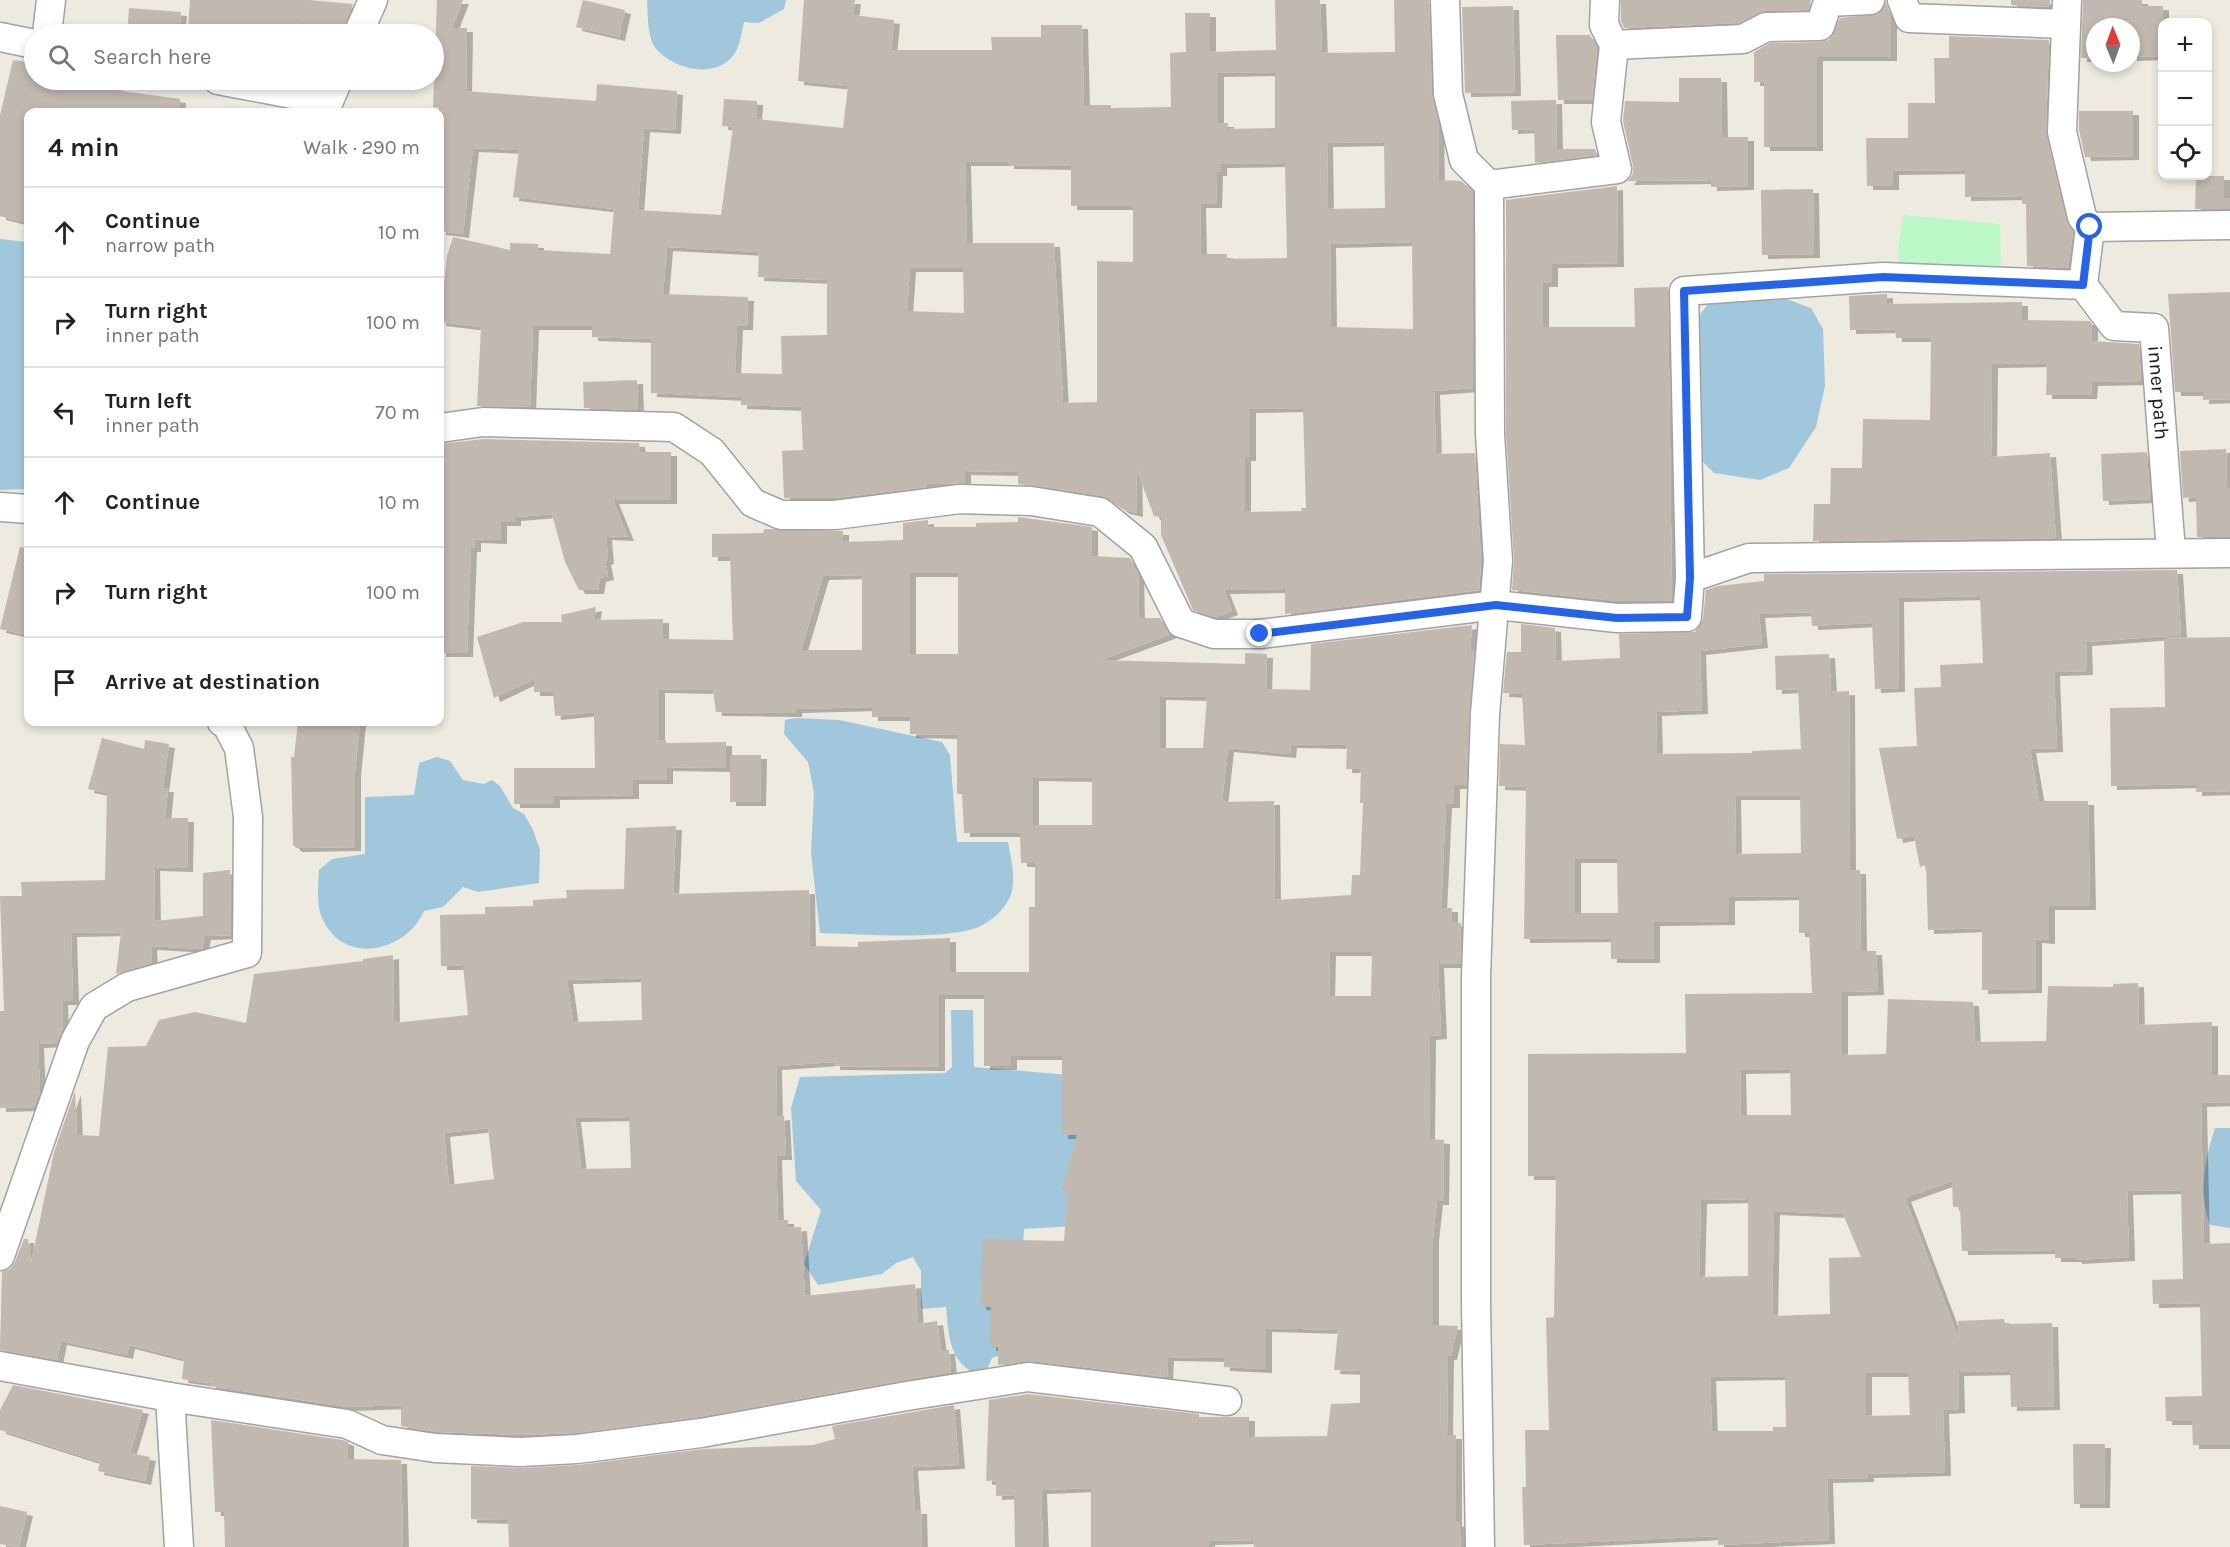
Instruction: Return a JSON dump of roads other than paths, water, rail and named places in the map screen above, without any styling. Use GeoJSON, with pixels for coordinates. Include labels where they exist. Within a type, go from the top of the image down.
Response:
{"type":"FeatureCollection","features":[{"type":"Feature","properties":{"kind":"street"},"geometry":{"type":"LineString","coordinates":[[48,24],[51,0]]}},
{"type":"Feature","properties":{"kind":"street"},"geometry":{"type":"LineString","coordinates":[[362,24],[373,0]]}},
{"type":"Feature","properties":{"kind":"street"},"geometry":{"type":"LineString","coordinates":[[1445,0],[1448,94],[1464,160],[1489,185],[1490,434],[1498,561],[1485,714],[1476,977],[1475,1116],[1480,1547]]}},
{"type":"Feature","properties":{"kind":"street"},"geometry":{"type":"LineString","coordinates":[[1489,185],[1617,169],[1606,122],[1614,45],[1604,25],[1605,0]]}},
{"type":"Feature","properties":{"kind":"street"},"geometry":{"type":"LineString","coordinates":[[1614,45],[1743,39],[1766,27],[1820,26],[1828,2],[1870,0]]}},
{"type":"Feature","properties":{"kind":"street"},"geometry":{"type":"LineString","coordinates":[[444,427],[483,422],[674,427],[712,452],[753,502],[781,515],[835,515],[960,499],[1031,501],[1100,512],[1143,547],[1181,623],[1214,634],[1260,634],[1496,605],[1617,618],[1687,617],[1690,578],[1684,291],[1883,277],[2083,285],[2090,227],[2082,217],[2062,132],[2066,12],[1910,18],[1902,0]]}},
{"type":"Feature","properties":{"kind":"street"},"geometry":{"type":"LineString","coordinates":[[0,37],[24,42]]}},
{"type":"Feature","properties":{"kind":"street"},"geometry":{"type":"LineString","coordinates":[[281,90],[331,98]]}},
{"type":"Feature","properties":{"kind":"street"},"geometry":{"type":"LineString","coordinates":[[2090,227],[2230,225]]}},
{"type":"Feature","properties":{"kind":"street","name":"inner path"},"geometry":{"type":"LineString","coordinates":[[2083,285],[2114,326],[2154,328],[2171,552]]}},
{"type":"Feature","properties":{"kind":"street"},"geometry":{"type":"LineString","coordinates":[[0,507],[24,509]]}},
{"type":"Feature","properties":{"kind":"street"},"geometry":{"type":"LineString","coordinates":[[1690,578],[1749,558],[2230,553]]}},
{"type":"Feature","properties":{"kind":"street"},"geometry":{"type":"LineString","coordinates":[[0,1256],[75,1041],[94,1007],[127,987],[239,958],[247,953],[248,816],[239,748],[228,726]]}},
{"type":"Feature","properties":{"kind":"street"},"geometry":{"type":"LineString","coordinates":[[0,1366],[170,1397],[347,1424],[382,1440],[393,1442],[435,1448],[521,1452],[577,1449],[701,1433],[1028,1377],[1227,1401]]}},
{"type":"Feature","properties":{"kind":"street"},"geometry":{"type":"LineString","coordinates":[[170,1397],[179,1547]]}},
{"type":"Feature","properties":{"kind":"water"},"geometry":{"type":"Polygon","coordinates":[[[647,0],[786,0],[784,9],[759,23],[744,22],[738,47],[729,60],[712,69],[702,69],[682,66],[657,50],[651,40],[647,0]]]}},
{"type":"Feature","properties":{"kind":"water"},"geometry":{"type":"Polygon","coordinates":[[[0,239],[24,242],[24,489],[0,490],[0,239]]]}},
{"type":"Feature","properties":{"kind":"water"},"geometry":{"type":"Polygon","coordinates":[[[1778,296],[1811,308],[1823,329],[1825,386],[1816,427],[1789,468],[1760,480],[1714,473],[1699,458],[1698,317],[1709,303],[1778,296]]]}},
{"type":"Feature","properties":{"kind":"water"},"geometry":{"type":"Polygon","coordinates":[[[796,718],[839,720],[942,742],[950,755],[957,842],[1008,842],[1013,887],[1008,901],[1001,910],[984,924],[957,932],[898,936],[820,933],[811,853],[814,793],[808,762],[784,734],[785,720],[796,718]]]}},
{"type":"Feature","properties":{"kind":"water"},"geometry":{"type":"Polygon","coordinates":[[[437,757],[450,761],[463,780],[484,784],[492,780],[500,786],[513,808],[524,814],[540,850],[539,883],[478,892],[463,887],[443,907],[424,911],[404,936],[390,944],[375,948],[360,948],[346,944],[333,935],[323,920],[319,909],[319,870],[332,859],[365,854],[365,797],[414,795],[419,763],[437,757]]]}},
{"type":"Feature","properties":{"kind":"water"},"geometry":{"type":"Polygon","coordinates":[[[951,1010],[973,1010],[974,1067],[1080,1076],[1091,1225],[1024,1229],[1018,1349],[992,1358],[987,1370],[979,1376],[962,1364],[952,1348],[946,1307],[921,1309],[921,1271],[913,1257],[896,1263],[882,1274],[818,1285],[804,1264],[821,1210],[796,1181],[791,1108],[800,1077],[945,1073],[952,1067],[951,1010]]]}},
{"type":"Feature","properties":{"kind":"water"},"geometry":{"type":"Polygon","coordinates":[[[2215,1128],[2230,1128],[2230,1228],[2210,1225],[2204,1201],[2204,1176],[2215,1128]]]}}]}
